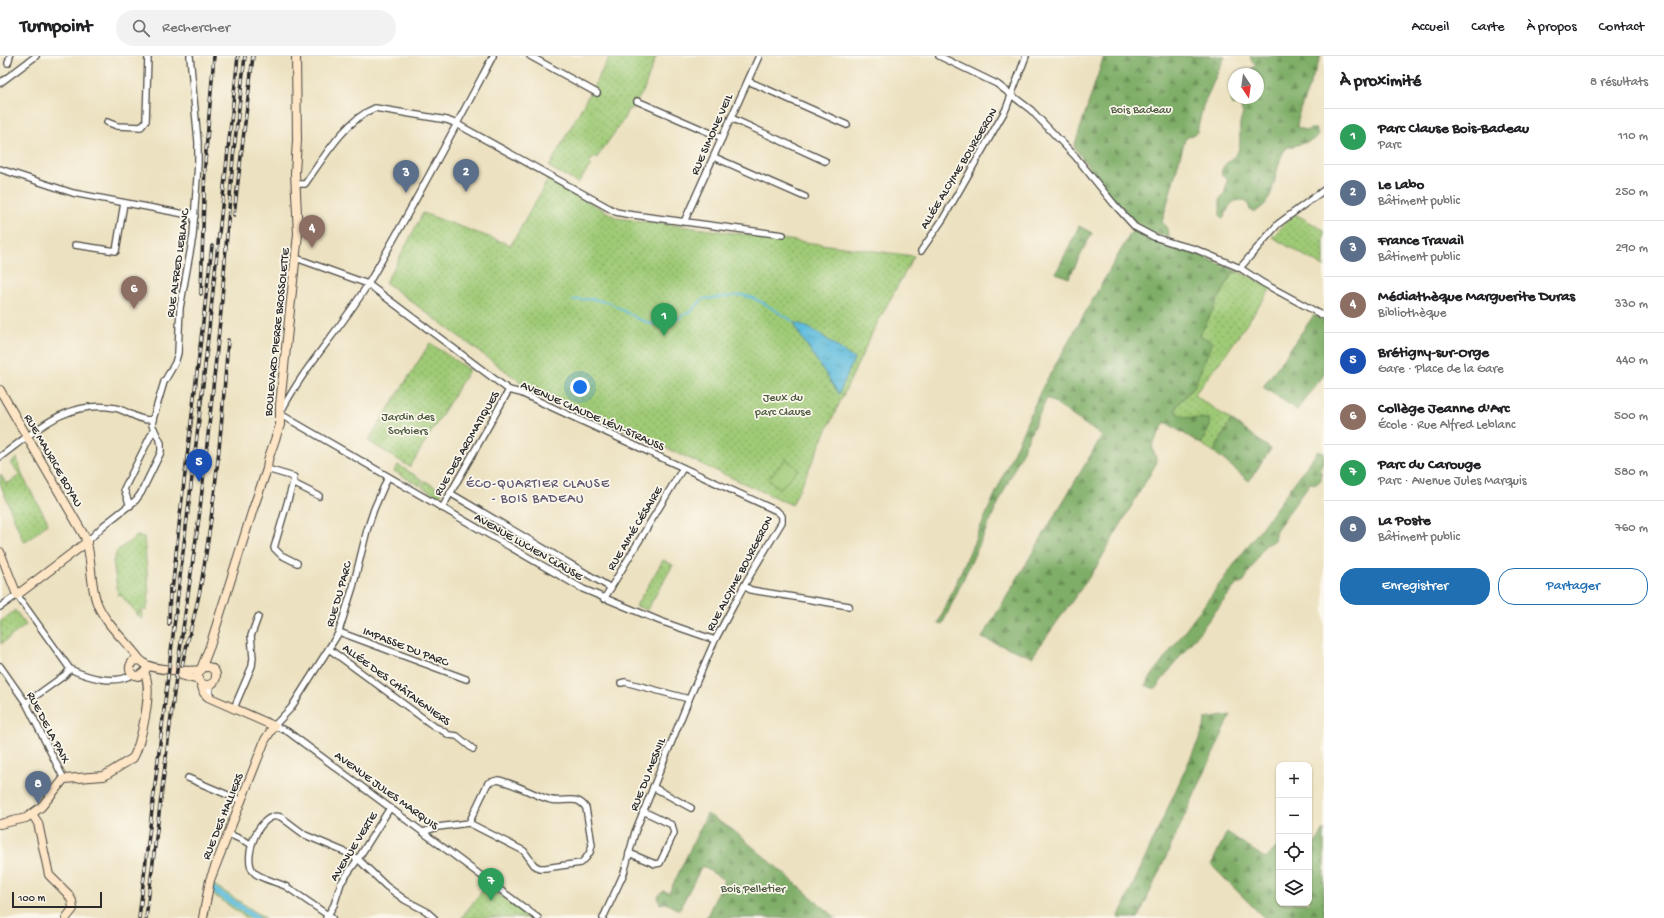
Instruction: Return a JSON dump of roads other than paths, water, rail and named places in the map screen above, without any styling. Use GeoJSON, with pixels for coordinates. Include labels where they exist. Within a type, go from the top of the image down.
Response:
{"type":"FeatureCollection","features":[{"type":"Feature","properties":{"kind":"main road","name":"BOULEVARD PIERRE BROSSOLETTE"},"geometry":{"type":"LineString","coordinates":[[201,670],[210,646],[280,425],[298,234],[295,184],[297,140],[296,56]]}},
{"type":"Feature","properties":{"kind":"main road","name":"RUE MAURICE BOYAU"},"geometry":{"type":"LineString","coordinates":[[0,390],[87,542],[91,564],[92,585],[98,605],[104,617],[143,662]]}},
{"type":"Feature","properties":{"kind":"main road"},"geometry":{"type":"LineString","coordinates":[[0,552],[17,595],[87,542]]}},
{"type":"Feature","properties":{"kind":"main road"},"geometry":{"type":"LineString","coordinates":[[133,661],[143,662],[160,668],[185,671],[201,670],[207,667],[215,673],[215,679],[210,684],[178,675],[140,674],[130,668],[130,664],[133,661]]}},
{"type":"Feature","properties":{"kind":"main road"},"geometry":{"type":"LineString","coordinates":[[0,824],[26,818],[32,814],[41,807],[64,779],[104,776],[133,758],[145,722],[147,692],[140,674],[143,662]]}},
{"type":"Feature","properties":{"kind":"main road"},"geometry":{"type":"LineString","coordinates":[[201,670],[198,674],[204,693],[211,698]]}},
{"type":"Feature","properties":{"kind":"main road","name":"AVENUE JULES MARQUIS"},"geometry":{"type":"LineString","coordinates":[[211,698],[274,726]]}},
{"type":"Feature","properties":{"kind":"main road","name":"RUE DES HALLIERS"},"geometry":{"type":"LineString","coordinates":[[203,918],[207,888],[265,740],[274,726]]}},
{"type":"Feature","properties":{"kind":"main road"},"geometry":{"type":"LineString","coordinates":[[32,814],[38,823],[49,875],[68,894],[72,901],[73,909],[66,918]]}},
{"type":"Feature","properties":{"kind":"street"},"geometry":{"type":"LineString","coordinates":[[8,63],[10,56]]}},
{"type":"Feature","properties":{"kind":"street"},"geometry":{"type":"LineString","coordinates":[[0,83],[36,56]]}},
{"type":"Feature","properties":{"kind":"street"},"geometry":{"type":"LineString","coordinates":[[108,122],[117,126],[141,127],[146,121],[148,56]]}},
{"type":"Feature","properties":{"kind":"street","name":"RUE ALFRED LEBLANC"},"geometry":{"type":"LineString","coordinates":[[153,419],[162,388],[175,363],[178,353],[180,308],[190,258],[195,216],[198,142],[190,56]]}},
{"type":"Feature","properties":{"kind":"street"},"geometry":{"type":"LineString","coordinates":[[280,414],[292,392],[368,284],[493,56]]}},
{"type":"Feature","properties":{"kind":"street"},"geometry":{"type":"LineString","coordinates":[[530,56],[597,93]]}},
{"type":"Feature","properties":{"kind":"street","name":"RUE SIMONE VEIL"},"geometry":{"type":"LineString","coordinates":[[684,222],[759,56]]}},
{"type":"Feature","properties":{"kind":"street"},"geometry":{"type":"LineString","coordinates":[[939,56],[984,76],[1012,94],[1031,110],[1075,156],[1135,227],[1154,237],[1195,249],[1240,268],[1263,283],[1324,316]]}},
{"type":"Feature","properties":{"kind":"street","name":"ALLÉE ALCYME BOURGERON"},"geometry":{"type":"LineString","coordinates":[[921,250],[943,219],[1006,109],[1026,56]]}},
{"type":"Feature","properties":{"kind":"street"},"geometry":{"type":"LineString","coordinates":[[748,81],[847,125]]}},
{"type":"Feature","properties":{"kind":"street"},"geometry":{"type":"LineString","coordinates":[[637,101],[722,138]]}},
{"type":"Feature","properties":{"kind":"street"},"geometry":{"type":"LineString","coordinates":[[295,184],[305,184],[334,143],[368,110],[375,108],[447,120],[457,124],[616,212],[783,235]]}},
{"type":"Feature","properties":{"kind":"street"},"geometry":{"type":"LineString","coordinates":[[731,118],[825,161]]}},
{"type":"Feature","properties":{"kind":"street"},"geometry":{"type":"LineString","coordinates":[[714,157],[805,196]]}},
{"type":"Feature","properties":{"kind":"street"},"geometry":{"type":"LineString","coordinates":[[0,168],[72,193],[160,208],[195,216]]}},
{"type":"Feature","properties":{"kind":"street"},"geometry":{"type":"LineString","coordinates":[[1240,268],[1278,224],[1324,190]]}},
{"type":"Feature","properties":{"kind":"street"},"geometry":{"type":"LineString","coordinates":[[75,245],[116,252],[124,203]]}},
{"type":"Feature","properties":{"kind":"street","name":"AVENUE CLAUDE LÉVI-STRAUSS"},"geometry":{"type":"LineString","coordinates":[[296,258],[368,284],[509,390],[521,393],[682,468],[777,510],[782,516]]}},
{"type":"Feature","properties":{"kind":"street","name":"RUE DES AROMATIQUES"},"geometry":{"type":"LineString","coordinates":[[442,508],[509,390]]}},
{"type":"Feature","properties":{"kind":"street"},"geometry":{"type":"LineString","coordinates":[[0,456],[61,414],[101,406],[115,408],[145,420],[153,419],[152,425],[161,443],[161,452],[141,493],[130,506],[103,526],[87,542]]}},
{"type":"Feature","properties":{"kind":"street","name":"AVENUE LUCIEN CLAUSE"},"geometry":{"type":"LineString","coordinates":[[280,414],[561,577],[604,599],[715,640]]}},
{"type":"Feature","properties":{"kind":"street"},"geometry":{"type":"LineString","coordinates":[[130,506],[124,489],[154,429]]}},
{"type":"Feature","properties":{"kind":"street","name":"RUE AIMÉ CÉSAIRE"},"geometry":{"type":"LineString","coordinates":[[604,599],[682,468]]}},
{"type":"Feature","properties":{"kind":"street"},"geometry":{"type":"LineString","coordinates":[[267,469],[292,476],[294,479],[274,548],[281,555],[297,563]]}},
{"type":"Feature","properties":{"kind":"street","name":"RUE DU PARC"},"geometry":{"type":"LineString","coordinates":[[274,726],[291,708],[339,632],[367,530],[374,508],[388,477]]}},
{"type":"Feature","properties":{"kind":"street"},"geometry":{"type":"LineString","coordinates":[[294,482],[319,496]]}},
{"type":"Feature","properties":{"kind":"street"},"geometry":{"type":"LineString","coordinates":[[450,493],[611,588]]}},
{"type":"Feature","properties":{"kind":"street","name":"RUE ALCYME BOURGERON"},"geometry":{"type":"LineString","coordinates":[[715,640],[744,586],[782,522],[782,516]]}},
{"type":"Feature","properties":{"kind":"street"},"geometry":{"type":"LineString","coordinates":[[744,586],[751,590],[849,606]]}},
{"type":"Feature","properties":{"kind":"street"},"geometry":{"type":"LineString","coordinates":[[0,607],[17,595],[70,669],[82,675],[115,680],[140,674]]}},
{"type":"Feature","properties":{"kind":"street"},"geometry":{"type":"LineString","coordinates":[[234,708],[252,666],[253,658],[251,636],[258,617]]}},
{"type":"Feature","properties":{"kind":"street","name":"IMPASSE DU PARC"},"geometry":{"type":"LineString","coordinates":[[339,632],[466,679]]}},
{"type":"Feature","properties":{"kind":"street","name":"RUE DU MESNIL"},"geometry":{"type":"LineString","coordinates":[[603,918],[624,874],[635,832],[643,811],[715,640]]}},
{"type":"Feature","properties":{"kind":"street","name":"ALLÉE DES CHÂTAIGNIERS"},"geometry":{"type":"LineString","coordinates":[[329,649],[435,727],[449,735],[457,736],[473,749]]}},
{"type":"Feature","properties":{"kind":"street","name":"RUE DE LA PAIX"},"geometry":{"type":"LineString","coordinates":[[0,666],[26,703],[64,779]]}},
{"type":"Feature","properties":{"kind":"street"},"geometry":{"type":"LineString","coordinates":[[26,703],[65,675],[70,669]]}},
{"type":"Feature","properties":{"kind":"street"},"geometry":{"type":"LineString","coordinates":[[621,683],[625,682],[689,699]]}},
{"type":"Feature","properties":{"kind":"street"},"geometry":{"type":"LineString","coordinates":[[210,684],[209,692],[211,698]]}},
{"type":"Feature","properties":{"kind":"street","name":"AVENUE JULES MARQUIS"},"geometry":{"type":"LineString","coordinates":[[274,726],[287,731],[538,918]]}},
{"type":"Feature","properties":{"kind":"street"},"geometry":{"type":"LineString","coordinates":[[188,778],[242,801]]}},
{"type":"Feature","properties":{"kind":"street"},"geometry":{"type":"LineString","coordinates":[[423,832],[438,827],[469,823],[524,851],[538,868],[581,863],[590,852],[592,845],[586,808],[582,802],[577,800],[551,800],[498,780],[488,783],[469,823]]}},
{"type":"Feature","properties":{"kind":"street"},"geometry":{"type":"LineString","coordinates":[[653,787],[691,808]]}},
{"type":"Feature","properties":{"kind":"street","name":"AVENUE VERTE"},"geometry":{"type":"LineString","coordinates":[[329,917],[341,883],[358,860],[390,808]]}},
{"type":"Feature","properties":{"kind":"street"},"geometry":{"type":"LineString","coordinates":[[629,853],[658,864],[660,863],[674,833],[672,825],[643,811]]}},
{"type":"Feature","properties":{"kind":"street"},"geometry":{"type":"LineString","coordinates":[[329,917],[287,887],[255,874],[250,866],[251,844],[257,831],[268,819],[277,816],[305,835],[345,852],[358,860],[396,894],[426,911],[434,918]]}},
{"type":"Feature","properties":{"kind":"street"},"geometry":{"type":"LineString","coordinates":[[229,834],[251,844]]}},
{"type":"Feature","properties":{"kind":"water"},"geometry":{"type":"Polygon","coordinates":[[[794,322],[810,328],[854,359],[839,394],[798,332],[794,322]]]}},
{"type":"Feature","properties":{"kind":"waterway"},"geometry":{"type":"LineString","coordinates":[[573,300],[592,299],[610,303],[638,319],[652,324],[679,318],[692,310],[703,299],[743,295],[765,304],[794,322]]}},
{"type":"Feature","properties":{"kind":"waterway"},"geometry":{"type":"LineString","coordinates":[[212,889],[257,918]]}},
{"type":"Feature","properties":{"kind":"railway"},"geometry":{"type":"LineString","coordinates":[[201,294],[205,163],[214,56]]}},
{"type":"Feature","properties":{"kind":"railway"},"geometry":{"type":"LineString","coordinates":[[139,918],[202,394],[238,56]]}},
{"type":"Feature","properties":{"kind":"railway"},"geometry":{"type":"LineString","coordinates":[[146,918],[176,677],[199,518],[221,311],[233,158],[245,56]]}},
{"type":"Feature","properties":{"kind":"railway"},"geometry":{"type":"LineString","coordinates":[[234,215],[253,56]]}},
{"type":"Feature","properties":{"kind":"railway"},"geometry":{"type":"LineString","coordinates":[[172,592],[212,246]]}},
{"type":"Feature","properties":{"kind":"railway"},"geometry":{"type":"LineString","coordinates":[[182,666],[200,590],[210,528],[228,340]]}},
{"type":"Feature","properties":{"kind":"railway"},"geometry":{"type":"LineString","coordinates":[[169,624],[170,586]]}},
{"type":"Feature","properties":{"kind":"place","name":"Le Labo"},"geometry":{"type":"Point","coordinates":[466,192]}},
{"type":"Feature","properties":{"kind":"place","name":"France Travail"},"geometry":{"type":"Point","coordinates":[406,193]}},
{"type":"Feature","properties":{"kind":"place","name":"Médiathèque Marguerite Duras"},"geometry":{"type":"Point","coordinates":[312,248]}},
{"type":"Feature","properties":{"kind":"place","name":"Collège Jeanne d'Arc"},"geometry":{"type":"Point","coordinates":[134,309]}},
{"type":"Feature","properties":{"kind":"place","name":"Parc Clause Bois-Badeau"},"geometry":{"type":"Point","coordinates":[664,336]}},
{"type":"Feature","properties":{"kind":"place","name":"Brétigny-sur-Orge"},"geometry":{"type":"Point","coordinates":[199,482]}},
{"type":"Feature","properties":{"kind":"place","name":"La Poste"},"geometry":{"type":"Point","coordinates":[38,804]}},
{"type":"Feature","properties":{"kind":"place","name":"Parc du Carouge"},"geometry":{"type":"Point","coordinates":[491,901]}},
{"type":"Feature","properties":{"kind":"district","name":"ÉCO-QUARTIER CLAUSE - BOIS BADEAU"},"geometry":{"type":"Point","coordinates":[538,490]}},
{"type":"Feature","properties":{"kind":"park label","name":"Bois Badeau"},"geometry":{"type":"Point","coordinates":[1141,109]}},
{"type":"Feature","properties":{"kind":"park label","name":"Jeux du parc Clause"},"geometry":{"type":"Point","coordinates":[783,404]}},
{"type":"Feature","properties":{"kind":"park label","name":"Jardin des Sorbiers"},"geometry":{"type":"Point","coordinates":[408,423]}},
{"type":"Feature","properties":{"kind":"park label","name":"Bois Pelletier"},"geometry":{"type":"Point","coordinates":[753,888]}}]}
